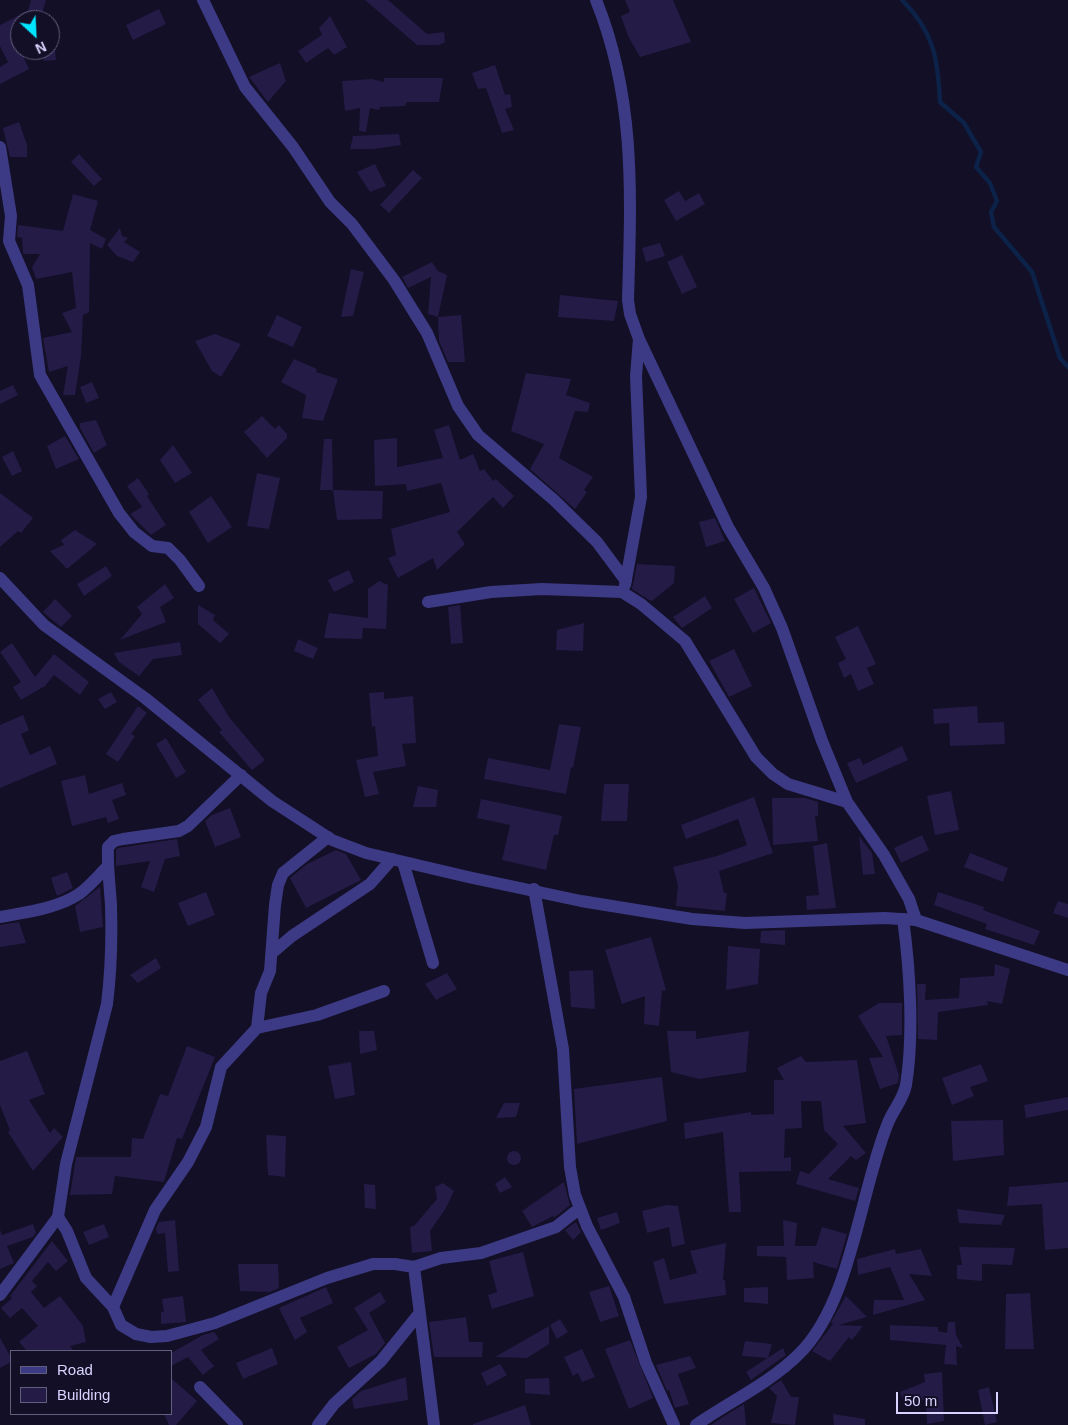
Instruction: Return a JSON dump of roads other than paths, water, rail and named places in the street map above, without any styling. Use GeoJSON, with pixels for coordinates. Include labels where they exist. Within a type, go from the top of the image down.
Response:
{"type":"FeatureCollection","features":[{"type":"Feature","properties":{"kind":"street"},"geometry":{"type":"LineString","coordinates":[[203,0],[245,87],[293,147],[330,202],[352,224],[398,287],[427,332],[458,406],[478,435],[554,500],[597,542],[624,587],[641,604],[685,640],[695,653],[756,757],[773,774],[796,787],[847,802]]}},
{"type":"Feature","properties":{"kind":"street"},"geometry":{"type":"LineString","coordinates":[[596,0],[615,54],[626,115],[631,188],[628,300],[630,314],[639,339],[728,527],[764,588],[782,628],[822,741],[847,802],[884,855],[909,899],[916,920]]}},
{"type":"Feature","properties":{"kind":"street"},"geometry":{"type":"LineString","coordinates":[[0,147],[9,241],[28,285],[40,375],[119,513],[134,532],[152,546],[168,548],[180,560],[199,586]]}},
{"type":"Feature","properties":{"kind":"street"},"geometry":{"type":"LineString","coordinates":[[624,587],[640,497],[636,376],[639,339]]}},
{"type":"Feature","properties":{"kind":"street"},"geometry":{"type":"LineString","coordinates":[[0,578],[44,625],[145,698],[272,801],[328,837],[366,853],[581,900],[692,919],[745,923],[916,920],[1068,970]]}},
{"type":"Feature","properties":{"kind":"street"},"geometry":{"type":"LineString","coordinates":[[428,602],[491,592],[624,587]]}},
{"type":"Feature","properties":{"kind":"street"},"geometry":{"type":"LineString","coordinates":[[0,1295],[58,1217],[66,1164],[107,1004],[110,978],[111,920],[107,867],[108,847],[114,841],[179,831],[188,826],[241,775]]}},
{"type":"Feature","properties":{"kind":"street"},"geometry":{"type":"LineString","coordinates":[[113,1307],[155,1210],[188,1162],[206,1127],[222,1067],[257,1028],[261,993],[270,971],[278,884],[283,874],[328,837]]}},
{"type":"Feature","properties":{"kind":"street"},"geometry":{"type":"LineString","coordinates":[[272,953],[292,936],[370,884],[397,861]]}},
{"type":"Feature","properties":{"kind":"street"},"geometry":{"type":"LineString","coordinates":[[397,861],[434,963]]}},
{"type":"Feature","properties":{"kind":"street"},"geometry":{"type":"LineString","coordinates":[[0,917],[41,909],[70,899],[80,894],[107,867]]}},
{"type":"Feature","properties":{"kind":"street"},"geometry":{"type":"LineString","coordinates":[[534,889],[563,1049],[570,1167],[575,1195],[606,1267],[624,1297],[646,1363],[674,1425]]}},
{"type":"Feature","properties":{"kind":"street"},"geometry":{"type":"LineString","coordinates":[[696,1425],[800,1354],[823,1324],[845,1268],[888,1122],[906,1087],[909,963],[903,919]]}},
{"type":"Feature","properties":{"kind":"street"},"geometry":{"type":"LineString","coordinates":[[257,1028],[317,1015],[384,991]]}},
{"type":"Feature","properties":{"kind":"street"},"geometry":{"type":"LineString","coordinates":[[58,1217],[67,1231],[86,1278],[113,1307],[121,1325],[136,1334],[151,1337],[167,1336],[215,1323],[327,1278],[373,1264],[395,1264],[414,1267],[442,1258],[481,1253],[556,1227],[580,1208]]}},
{"type":"Feature","properties":{"kind":"street"},"geometry":{"type":"LineString","coordinates":[[414,1267],[418,1315],[434,1425]]}},
{"type":"Feature","properties":{"kind":"street"},"geometry":{"type":"LineString","coordinates":[[318,1425],[334,1404],[381,1361],[418,1315]]}},
{"type":"Feature","properties":{"kind":"street"},"geometry":{"type":"LineString","coordinates":[[200,1387],[237,1425]]}},
{"type":"Feature","properties":{"kind":"waterway"},"geometry":{"type":"LineString","coordinates":[[902,0],[913,12],[928,35],[936,59],[940,102],[964,123],[981,152],[976,167],[990,183],[997,201],[991,212],[994,227],[1032,272],[1060,358],[1068,367]]}}]}
